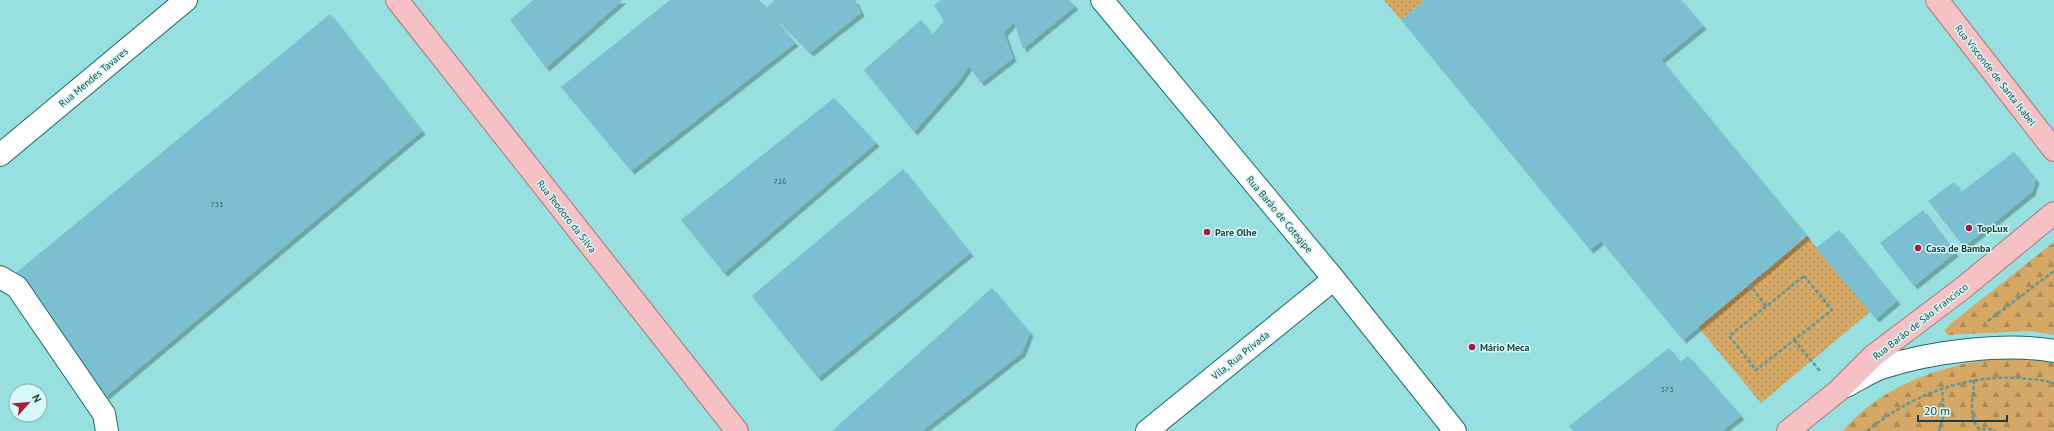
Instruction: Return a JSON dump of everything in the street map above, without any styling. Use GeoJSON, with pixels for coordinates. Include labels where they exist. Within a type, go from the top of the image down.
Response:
{"type":"FeatureCollection","features":[{"type":"Feature","properties":{"kind":"main road","name":"Rua Teodoro da Silva"},"geometry":{"type":"LineString","coordinates":[[397,0],[737,431]]}},
{"type":"Feature","properties":{"kind":"main road","name":"Rua Visconde de Santa Isabel"},"geometry":{"type":"LineString","coordinates":[[1937,0],[2054,150]]}},
{"type":"Feature","properties":{"kind":"main road","name":"Rua Barão de São Francisco"},"geometry":{"type":"LineString","coordinates":[[1788,431],[1838,391],[1873,356],[1963,288],[2054,213]]}},
{"type":"Feature","properties":{"kind":"street","name":"Rua Mendes Tavares"},"geometry":{"type":"LineString","coordinates":[[0,155],[186,0]]}},
{"type":"Feature","properties":{"kind":"street","name":"Rua Barão de Cotegipe"},"geometry":{"type":"LineString","coordinates":[[1102,0],[1334,279],[1455,431]]}},
{"type":"Feature","properties":{"kind":"street"},"geometry":{"type":"LineString","coordinates":[[0,277],[17,287],[104,414],[107,431]]}},
{"type":"Feature","properties":{"kind":"street","name":"Vila, Rua Privada"},"geometry":{"type":"LineString","coordinates":[[1147,431],[1334,279]]}},
{"type":"Feature","properties":{"kind":"street"},"geometry":{"type":"LineString","coordinates":[[1838,391],[1883,367],[1920,357],[1999,348],[2042,348],[2054,351]]}},
{"type":"Feature","properties":{"kind":"street"},"geometry":{"type":"LineString","coordinates":[[1805,431],[1814,411]]}},
{"type":"Feature","properties":{"kind":"path"},"geometry":{"type":"LineString","coordinates":[[1982,326],[2054,271]]}},
{"type":"Feature","properties":{"kind":"path"},"geometry":{"type":"LineString","coordinates":[[1804,276],[1832,310],[1756,370],[1729,336],[1766,306],[1804,276]]}},
{"type":"Feature","properties":{"kind":"path"},"geometry":{"type":"LineString","coordinates":[[1749,284],[1766,306]]}},
{"type":"Feature","properties":{"kind":"path"},"geometry":{"type":"LineString","coordinates":[[1794,340],[1811,361]]}},
{"type":"Feature","properties":{"kind":"path"},"geometry":{"type":"LineString","coordinates":[[1867,431],[1901,406],[1942,388],[1974,381],[2008,378],[2054,383]]}},
{"type":"Feature","properties":{"kind":"path"},"geometry":{"type":"LineString","coordinates":[[1974,381],[1972,409],[1973,422],[1979,429],[1994,429],[1995,431]]}},
{"type":"Feature","properties":{"kind":"path"},"geometry":{"type":"LineString","coordinates":[[1938,431],[1944,414],[1942,388]]}},
{"type":"Feature","properties":{"kind":"green space"},"geometry":{"type":"Polygon","coordinates":[[[1384,0],[1425,0],[1401,20],[1384,0]]]}},
{"type":"Feature","properties":{"kind":"green space"},"geometry":{"type":"Polygon","coordinates":[[[1807,236],[1870,312],[1761,403],[1698,327],[1807,236]]]}},
{"type":"Feature","properties":{"kind":"green space"},"geometry":{"type":"Polygon","coordinates":[[[2054,242],[2054,335],[2030,331],[1947,335],[1945,330],[1949,325],[2054,242]]]}},
{"type":"Feature","properties":{"kind":"green space"},"geometry":{"type":"Polygon","coordinates":[[[1991,359],[2024,359],[2054,363],[2054,431],[1843,431],[1874,402],[1910,382],[1950,367],[1991,359]]]}},
{"type":"Feature","properties":{"kind":"building"},"geometry":{"type":"Polygon","coordinates":[[[533,0],[623,0],[546,68],[510,20],[533,0]]]}},
{"type":"Feature","properties":{"kind":"building"},"geometry":{"type":"Polygon","coordinates":[[[670,0],[759,0],[766,8],[775,0],[855,0],[861,13],[810,53],[768,11],[795,43],[631,171],[561,87],[670,0]]]}},
{"type":"Feature","properties":{"kind":"building"},"geometry":{"type":"Polygon","coordinates":[[[941,0],[1069,0],[1075,6],[1023,49],[1014,22],[1004,33],[1013,58],[981,83],[969,66],[959,81],[914,132],[864,70],[921,20],[932,35],[944,21],[934,5],[941,0]]]}},
{"type":"Feature","properties":{"kind":"building"},"geometry":{"type":"Polygon","coordinates":[[[1425,0],[1681,0],[1703,26],[1661,60],[1807,236],[1683,340],[1601,241],[1590,250],[1401,20],[1425,0]]]}},
{"type":"Feature","properties":{"kind":"building"},"geometry":{"type":"Polygon","coordinates":[[[330,14],[422,131],[106,396],[11,277],[330,14]]]}},
{"type":"Feature","properties":{"kind":"building"},"geometry":{"type":"Polygon","coordinates":[[[834,98],[876,143],[724,273],[681,220],[834,98]]]}},
{"type":"Feature","properties":{"kind":"building"},"geometry":{"type":"Polygon","coordinates":[[[2014,152],[2036,180],[2032,192],[1964,247],[1928,201],[1954,182],[1961,192],[2014,152]]]}},
{"type":"Feature","properties":{"kind":"building"},"geometry":{"type":"Polygon","coordinates":[[[903,169],[970,253],[818,378],[752,296],[903,169]]]}},
{"type":"Feature","properties":{"kind":"building","name":"Casa de Bamba"},"geometry":{"type":"Polygon","coordinates":[[[1923,210],[1955,253],[1914,286],[1880,243],[1923,210]]]}},
{"type":"Feature","properties":{"kind":"building"},"geometry":{"type":"Polygon","coordinates":[[[1839,230],[1897,301],[1876,319],[1816,248],[1839,230]]]}},
{"type":"Feature","properties":{"kind":"building"},"geometry":{"type":"Polygon","coordinates":[[[992,288],[1030,333],[1022,353],[922,431],[832,431],[992,288]]]}},
{"type":"Feature","properties":{"kind":"building"},"geometry":{"type":"Polygon","coordinates":[[[1669,348],[1680,362],[1688,356],[1741,416],[1722,431],[1574,431],[1569,426],[1669,348]]]}},
{"type":"Feature","properties":{"kind":"place","name":"TopLux"},"geometry":{"type":"Point","coordinates":[1969,228]}},
{"type":"Feature","properties":{"kind":"place","name":"Pare Olhe"},"geometry":{"type":"Point","coordinates":[1207,232]}},
{"type":"Feature","properties":{"kind":"place","name":"Casa de Bamba"},"geometry":{"type":"Point","coordinates":[1918,248]}},
{"type":"Feature","properties":{"kind":"place","name":"Mário Meca"},"geometry":{"type":"Point","coordinates":[1472,347]}}]}
